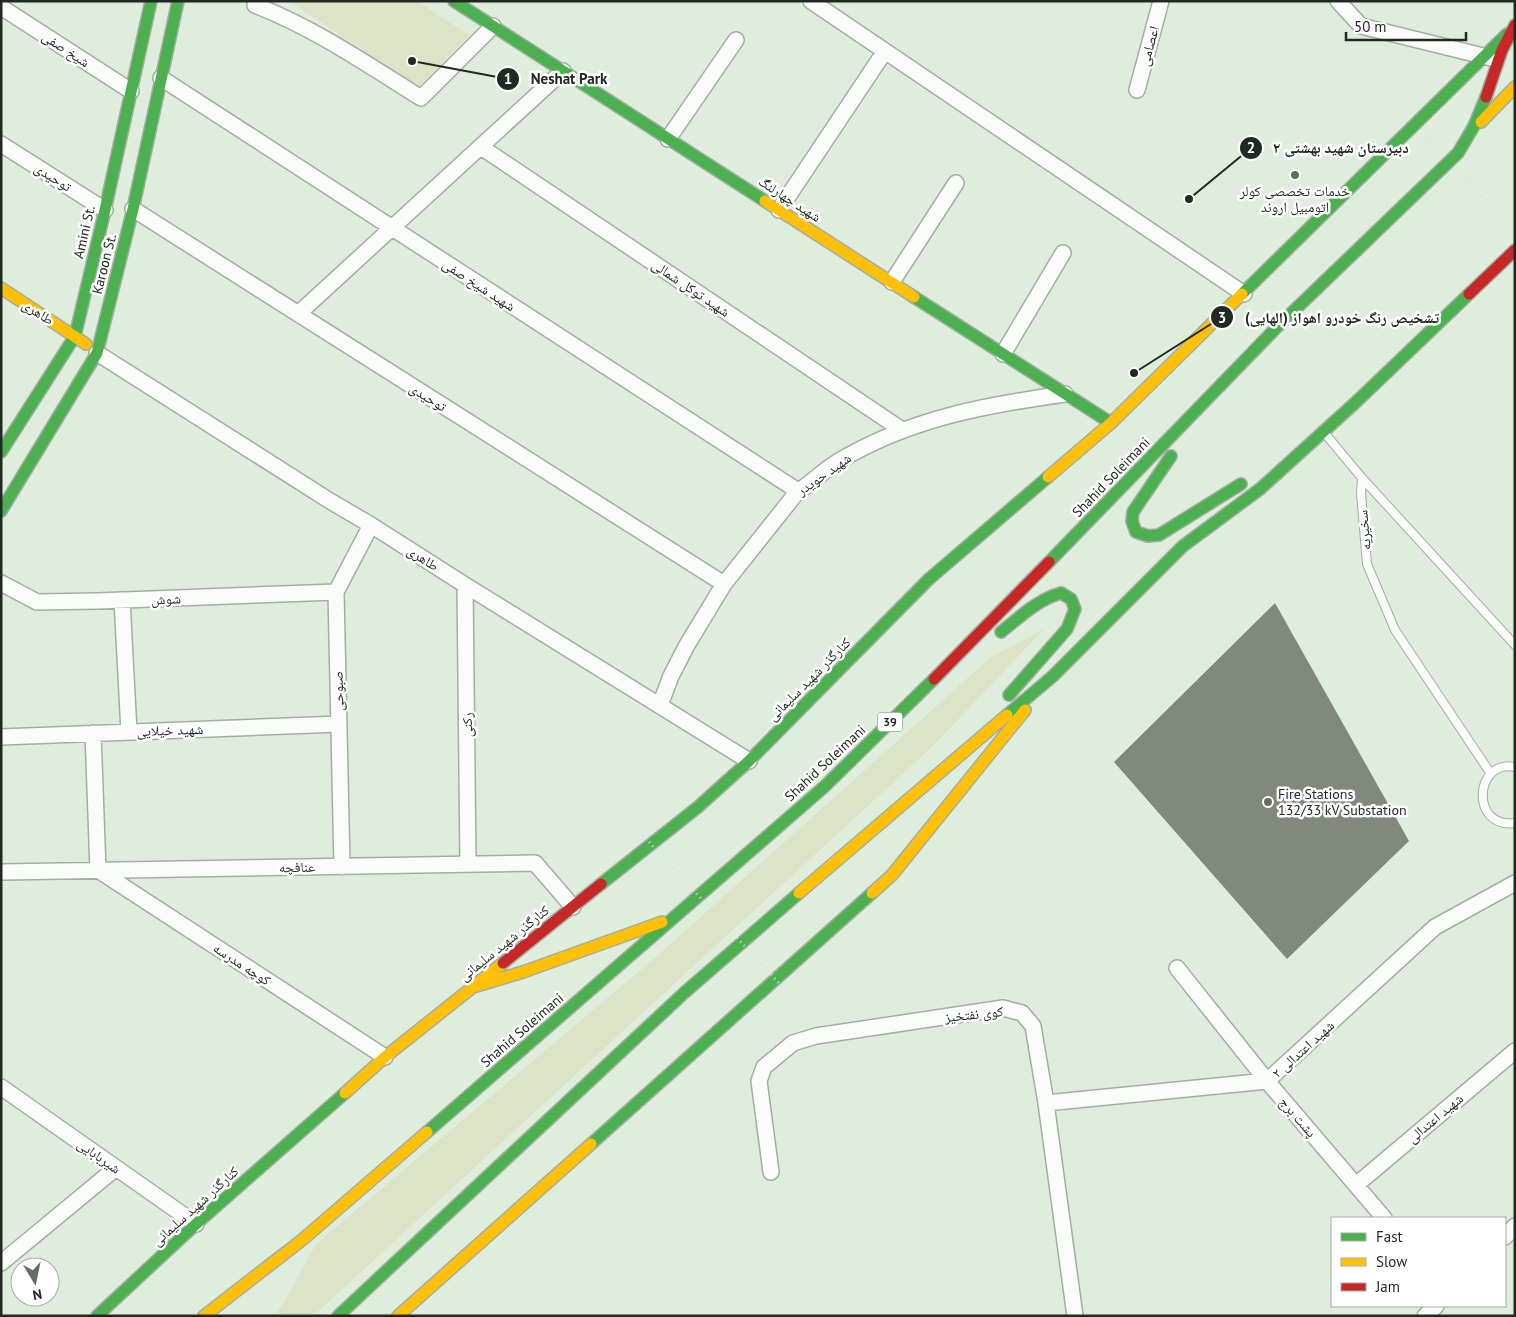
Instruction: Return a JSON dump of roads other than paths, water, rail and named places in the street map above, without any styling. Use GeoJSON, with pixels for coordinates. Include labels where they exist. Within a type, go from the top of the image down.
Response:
{"type":"FeatureCollection","features":[{"type":"Feature","properties":{"kind":"main road","name":"Amini St."},"geometry":{"type":"LineString","coordinates":[[3,444],[75,336],[151,1]]}},
{"type":"Feature","properties":{"kind":"main road","name":"Karoon St."},"geometry":{"type":"LineString","coordinates":[[1,511],[98,353],[133,209],[178,1]]}},
{"type":"Feature","properties":{"kind":"main road","name":"شهید چهارلنگ"},"geometry":{"type":"LineString","coordinates":[[454,1],[1111,423]]}},
{"type":"Feature","properties":{"kind":"main road","name":"کنارگذر شهید سلیمانی"},"geometry":{"type":"LineString","coordinates":[[97,1316],[196,1224],[385,1057],[698,807],[749,761],[929,579],[1111,423],[1513,27]]}},
{"type":"Feature","properties":{"kind":"main road","name":"39"},"geometry":{"type":"LineString","coordinates":[[1499,58],[1513,27]]}},
{"type":"Feature","properties":{"kind":"main road","name":"Shahid Soleimani"},"geometry":{"type":"LineString","coordinates":[[204,1316],[302,1240],[824,787],[986,628],[1278,326],[1458,153],[1473,129],[1499,58]]}},
{"type":"Feature","properties":{"kind":"main road","name":"39"},"geometry":{"type":"LineString","coordinates":[[1473,129],[1515,87]]}},
{"type":"Feature","properties":{"kind":"main road"},"geometry":{"type":"LineString","coordinates":[[338,1316],[684,993],[869,831],[1052,676],[1183,546],[1260,489],[1278,473],[1515,250]]}},
{"type":"Feature","properties":{"kind":"main road","name":"طاهری"},"geometry":{"type":"LineString","coordinates":[[1,288],[98,353]]}},
{"type":"Feature","properties":{"kind":"main road"},"geometry":{"type":"LineString","coordinates":[[1240,365],[1178,446],[1133,512],[1132,521],[1136,532],[1148,536],[1159,535],[1238,485],[1278,473]]}},
{"type":"Feature","properties":{"kind":"main road"},"geometry":{"type":"LineString","coordinates":[[3,444],[33,459]]}},
{"type":"Feature","properties":{"kind":"main road"},"geometry":{"type":"LineString","coordinates":[[923,690],[1052,595],[1061,593],[1071,599],[1074,609],[1067,629],[950,762]]}},
{"type":"Feature","properties":{"kind":"main road"},"geometry":{"type":"LineString","coordinates":[[398,1316],[892,875],[1052,676]]}},
{"type":"Feature","properties":{"kind":"main road"},"geometry":{"type":"LineString","coordinates":[[473,987],[523,972],[677,916]]}},
{"type":"Feature","properties":{"kind":"street"},"geometry":{"type":"LineString","coordinates":[[256,1],[255,5],[287,17],[421,98],[493,26]]}},
{"type":"Feature","properties":{"kind":"street"},"geometry":{"type":"LineString","coordinates":[[811,1],[1244,294]]}},
{"type":"Feature","properties":{"kind":"street","name":"اعصامی"},"geometry":{"type":"LineString","coordinates":[[1137,90],[1161,1]]}},
{"type":"Feature","properties":{"kind":"street"},"geometry":{"type":"LineString","coordinates":[[1338,1],[1361,26],[1484,57],[1499,58]]}},
{"type":"Feature","properties":{"kind":"street","name":"شیخ صفی"},"geometry":{"type":"LineString","coordinates":[[1,7],[131,91]]}},
{"type":"Feature","properties":{"kind":"street"},"geometry":{"type":"LineString","coordinates":[[668,139],[736,40]]}},
{"type":"Feature","properties":{"kind":"street"},"geometry":{"type":"LineString","coordinates":[[779,210],[885,51]]}},
{"type":"Feature","properties":{"kind":"street"},"geometry":{"type":"LineString","coordinates":[[298,314],[564,72]]}},
{"type":"Feature","properties":{"kind":"street","name":"شهید شیخ صفی"},"geometry":{"type":"LineString","coordinates":[[161,78],[798,491]]}},
{"type":"Feature","properties":{"kind":"street","name":"توحیدی"},"geometry":{"type":"LineString","coordinates":[[1,144],[105,210]]}},
{"type":"Feature","properties":{"kind":"street","name":"شهید توکل شمالی"},"geometry":{"type":"LineString","coordinates":[[481,147],[902,430]]}},
{"type":"Feature","properties":{"kind":"street"},"geometry":{"type":"LineString","coordinates":[[892,282],[956,183]]}},
{"type":"Feature","properties":{"kind":"street","name":"توحیدی"},"geometry":{"type":"LineString","coordinates":[[133,209],[724,584]]}},
{"type":"Feature","properties":{"kind":"street"},"geometry":{"type":"LineString","coordinates":[[1003,354],[1063,253]]}},
{"type":"Feature","properties":{"kind":"street","name":"طاهری"},"geometry":{"type":"LineString","coordinates":[[98,353],[330,501],[372,524],[465,585],[749,761]]}},
{"type":"Feature","properties":{"kind":"street","name":"شهید حویدر"},"geometry":{"type":"LineString","coordinates":[[660,705],[671,676],[687,645],[724,584],[798,491],[838,462],[902,430],[986,406],[1065,394]]}},
{"type":"Feature","properties":{"kind":"street","name":"صبوحی"},"geometry":{"type":"LineString","coordinates":[[342,866],[336,592],[372,524]]}},
{"type":"Feature","properties":{"kind":"street","name":"شوش"},"geometry":{"type":"LineString","coordinates":[[1,583],[37,602],[336,592]]}},
{"type":"Feature","properties":{"kind":"street","name":"رکنی"},"geometry":{"type":"LineString","coordinates":[[465,585],[468,864]]}},
{"type":"Feature","properties":{"kind":"street"},"geometry":{"type":"LineString","coordinates":[[122,600],[129,732]]}},
{"type":"Feature","properties":{"kind":"street","name":"شهید خیلایی"},"geometry":{"type":"LineString","coordinates":[[1,737],[339,724]]}},
{"type":"Feature","properties":{"kind":"street"},"geometry":{"type":"LineString","coordinates":[[93,733],[98,870]]}},
{"type":"Feature","properties":{"kind":"street","name":"عنافچه"},"geometry":{"type":"LineString","coordinates":[[1,872],[535,863],[573,907]]}},
{"type":"Feature","properties":{"kind":"street","name":"کوچه مدرسه"},"geometry":{"type":"LineString","coordinates":[[98,870],[385,1057]]}},
{"type":"Feature","properties":{"kind":"street","name":"شهید اعتدالی ۲"},"geometry":{"type":"LineString","coordinates":[[1046,1103],[1267,1081],[1435,928],[1515,883]]}},
{"type":"Feature","properties":{"kind":"street","name":"پشت برج"},"geometry":{"type":"LineString","coordinates":[[1177,968],[1267,1081],[1383,1217]]}},
{"type":"Feature","properties":{"kind":"street","name":"کوی نفتخیز"},"geometry":{"type":"LineString","coordinates":[[771,1172],[759,1081],[764,1067],[792,1043],[816,1036],[1003,1008],[1022,1013],[1033,1026],[1046,1103],[1075,1316]]}},
{"type":"Feature","properties":{"kind":"street","name":"شهید اعتدالی"},"geometry":{"type":"LineString","coordinates":[[1356,1185],[1515,1051]]}},
{"type":"Feature","properties":{"kind":"street","name":"شیربابایی"},"geometry":{"type":"LineString","coordinates":[[1,1087],[196,1224]]}},
{"type":"Feature","properties":{"kind":"street"},"geometry":{"type":"LineString","coordinates":[[1,1263],[116,1168]]}},
{"type":"Feature","properties":{"kind":"street"},"geometry":{"type":"LineString","coordinates":[[1506,1236],[1515,1226]]}},
{"type":"Feature","properties":{"kind":"street"},"geometry":{"type":"LineString","coordinates":[[1425,1316],[1435,1307]]}},
{"type":"Feature","properties":{"kind":"lane"},"geometry":{"type":"LineString","coordinates":[[1323,432],[1362,478]]}},
{"type":"Feature","properties":{"kind":"lane","name":"سخیریه"},"geometry":{"type":"LineString","coordinates":[[1362,478],[1515,645]]}},
{"type":"Feature","properties":{"kind":"lane","name":"سخیریه"},"geometry":{"type":"LineString","coordinates":[[1362,478],[1361,493],[1367,564],[1395,630],[1491,774]]}},
{"type":"Feature","properties":{"kind":"lane"},"geometry":{"type":"LineString","coordinates":[[1515,767],[1500,768],[1491,774],[1484,783],[1482,795],[1484,806],[1491,816],[1500,822],[1515,823]]}},
{"type":"Feature","properties":{"kind":"place","name":"Neshat Park"},"geometry":{"type":"Point","coordinates":[412,61]}},
{"type":"Feature","properties":{"kind":"place","name":"خدمات تخصصی کولر اتومبیل اروند"},"geometry":{"type":"Point","coordinates":[1295,175]}},
{"type":"Feature","properties":{"kind":"place","name":"دبیرستان شهید بهشتی ۲"},"geometry":{"type":"Point","coordinates":[1189,199]}},
{"type":"Feature","properties":{"kind":"place","name":"تشخیص رنگ خودرو اهواز (الهایی)"},"geometry":{"type":"Point","coordinates":[1134,373]}},
{"type":"Feature","properties":{"kind":"place","name":"Fire Stations 132/33 kV Substation"},"geometry":{"type":"Point","coordinates":[1268,802]}}]}
